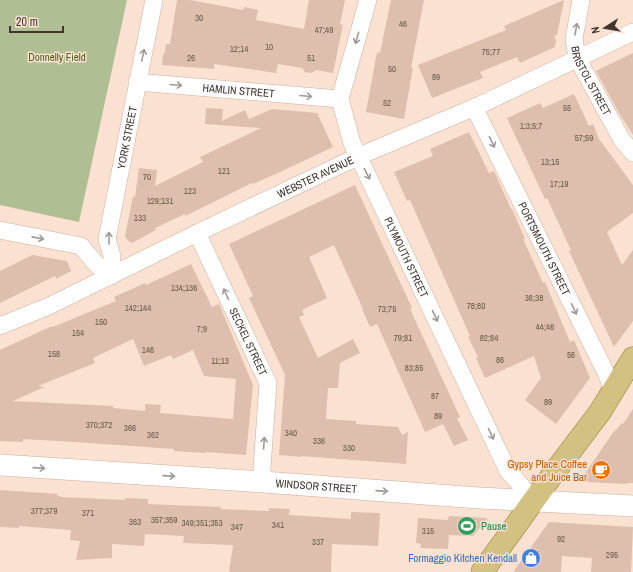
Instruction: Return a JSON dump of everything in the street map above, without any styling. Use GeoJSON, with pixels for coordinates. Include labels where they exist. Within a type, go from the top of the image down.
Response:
{"type":"FeatureCollection","features":[{"type":"Feature","properties":{"kind":"main road"},"geometry":{"type":"LineString","coordinates":[[482,572],[600,412],[633,358]]}},
{"type":"Feature","properties":{"kind":"street","name":"YORK STREET"},"geometry":{"type":"LineString","coordinates":[[111,276],[112,256],[107,239],[154,0]]}},
{"type":"Feature","properties":{"kind":"street"},"geometry":{"type":"LineString","coordinates":[[340,99],[368,0]]}},
{"type":"Feature","properties":{"kind":"street","name":"BRISTOL STREET"},"geometry":{"type":"LineString","coordinates":[[581,0],[574,39],[578,58],[622,140],[633,153]]}},
{"type":"Feature","properties":{"kind":"street","name":"WEBSTER AVENUE"},"geometry":{"type":"LineString","coordinates":[[0,326],[49,306],[197,233],[357,157],[474,107],[633,32]]}},
{"type":"Feature","properties":{"kind":"street","name":"HAMLIN STREET"},"geometry":{"type":"LineString","coordinates":[[137,82],[340,99]]}},
{"type":"Feature","properties":{"kind":"street","name":"PLYMOUTH STREET"},"geometry":{"type":"LineString","coordinates":[[340,99],[357,157],[415,273],[508,471],[534,500]]}},
{"type":"Feature","properties":{"kind":"street","name":"PORTSMOUTH STREET"},"geometry":{"type":"LineString","coordinates":[[474,107],[606,373],[613,390]]}},
{"type":"Feature","properties":{"kind":"street"},"geometry":{"type":"LineString","coordinates":[[0,230],[81,246],[96,264],[111,276]]}},
{"type":"Feature","properties":{"kind":"street","name":"SECKEL STREET"},"geometry":{"type":"LineString","coordinates":[[197,233],[268,383],[262,468],[263,482]]}},
{"type":"Feature","properties":{"kind":"street","name":"WINDSOR STREET"},"geometry":{"type":"LineString","coordinates":[[0,465],[479,498],[633,506]]}},
{"type":"Feature","properties":{"kind":"green space","name":"Donnelly Field"},"geometry":{"type":"Polygon","coordinates":[[[0,0],[127,0],[79,222],[0,205],[0,0]]]}},
{"type":"Feature","properties":{"kind":"building"},"geometry":{"type":"Polygon","coordinates":[[[177,0],[190,0],[243,10],[244,7],[258,10],[256,20],[304,29],[309,0],[345,0],[340,24],[343,25],[333,73],[316,70],[311,73],[305,72],[302,68],[278,64],[276,73],[214,64],[214,69],[162,65],[166,44],[170,44],[177,0]]]}},
{"type":"Feature","properties":{"kind":"building"},"geometry":{"type":"Polygon","coordinates":[[[391,0],[424,0],[411,68],[413,67],[404,119],[366,112],[377,52],[380,53],[391,0]]]}},
{"type":"Feature","properties":{"kind":"building"},"geometry":{"type":"Polygon","coordinates":[[[564,0],[557,35],[554,36],[556,41],[555,47],[520,63],[517,57],[480,72],[483,78],[432,98],[418,65],[506,30],[504,26],[564,0]]]}},
{"type":"Feature","properties":{"kind":"building"},"geometry":{"type":"Polygon","coordinates":[[[633,53],[633,135],[596,71],[633,53]]]}},
{"type":"Feature","properties":{"kind":"building"},"geometry":{"type":"Polygon","coordinates":[[[574,94],[589,126],[593,124],[599,139],[633,185],[633,213],[607,232],[622,265],[633,250],[633,321],[614,347],[569,251],[571,250],[547,198],[545,199],[507,118],[540,103],[543,108],[574,94]]]}},
{"type":"Feature","properties":{"kind":"building"},"geometry":{"type":"Polygon","coordinates":[[[206,108],[223,109],[222,121],[245,110],[249,119],[272,109],[317,113],[333,147],[253,184],[252,183],[185,216],[185,214],[155,228],[156,230],[132,243],[127,240],[125,236],[133,196],[135,197],[139,168],[157,170],[155,186],[203,162],[200,157],[261,128],[205,124],[206,108]]]}},
{"type":"Feature","properties":{"kind":"building"},"geometry":{"type":"Polygon","coordinates":[[[469,132],[489,173],[494,171],[495,173],[543,283],[545,282],[570,342],[574,340],[590,378],[556,424],[525,400],[541,378],[534,356],[485,378],[476,358],[478,357],[468,337],[470,336],[410,200],[407,201],[394,172],[433,156],[430,149],[469,132]]]}},
{"type":"Feature","properties":{"kind":"building"},"geometry":{"type":"Polygon","coordinates":[[[355,185],[412,308],[410,309],[460,417],[457,418],[468,440],[454,446],[443,424],[425,432],[377,324],[370,327],[334,245],[309,257],[327,298],[302,310],[304,315],[299,317],[318,358],[353,339],[360,353],[340,363],[338,388],[328,388],[326,419],[356,421],[356,424],[398,427],[402,435],[408,432],[406,464],[279,455],[285,375],[249,298],[253,296],[229,244],[355,185]]]}},
{"type":"Feature","properties":{"kind":"building"},"geometry":{"type":"Polygon","coordinates":[[[32,255],[67,261],[71,271],[56,279],[55,276],[0,303],[0,271],[32,255]]]}},
{"type":"Feature","properties":{"kind":"building"},"geometry":{"type":"Polygon","coordinates":[[[191,264],[212,307],[219,304],[253,385],[246,455],[23,439],[23,442],[0,441],[0,350],[52,326],[53,327],[116,301],[114,297],[145,283],[146,285],[191,264]],[[133,339],[93,358],[95,363],[38,386],[44,387],[13,401],[113,406],[113,408],[145,411],[145,404],[161,405],[160,413],[233,419],[236,379],[204,376],[193,350],[173,359],[171,355],[144,366],[133,339]]]}},
{"type":"Feature","properties":{"kind":"building"},"geometry":{"type":"Polygon","coordinates":[[[633,409],[633,483],[588,482],[584,475],[612,434],[622,423],[623,424],[633,409]]]}},
{"type":"Feature","properties":{"kind":"building"},"geometry":{"type":"Polygon","coordinates":[[[0,490],[58,494],[57,496],[61,497],[125,500],[126,498],[148,499],[148,504],[221,507],[221,509],[269,511],[269,508],[290,509],[289,515],[351,519],[351,512],[380,513],[378,546],[332,544],[331,572],[229,572],[233,545],[183,543],[184,536],[145,534],[144,546],[112,544],[112,558],[76,560],[80,541],[70,540],[71,530],[19,526],[19,528],[0,527],[0,490]]]}},
{"type":"Feature","properties":{"kind":"building"},"geometry":{"type":"Polygon","coordinates":[[[449,516],[488,518],[473,536],[449,535],[448,549],[420,548],[421,544],[416,543],[418,518],[448,520],[449,516]]]}},
{"type":"Feature","properties":{"kind":"building"},"geometry":{"type":"Polygon","coordinates":[[[549,522],[633,527],[631,572],[591,572],[592,558],[562,556],[561,572],[513,572],[549,522]]]}},
{"type":"Feature","properties":{"kind":"place","name":"Gypsy Place Coffee and Juice Bar"},"geometry":{"type":"Point","coordinates":[601,470]}},
{"type":"Feature","properties":{"kind":"place","name":"Pause"},"geometry":{"type":"Point","coordinates":[467,526]}},
{"type":"Feature","properties":{"kind":"place","name":"Formaggio Kitchen Kendall"},"geometry":{"type":"Point","coordinates":[531,558]}}]}
